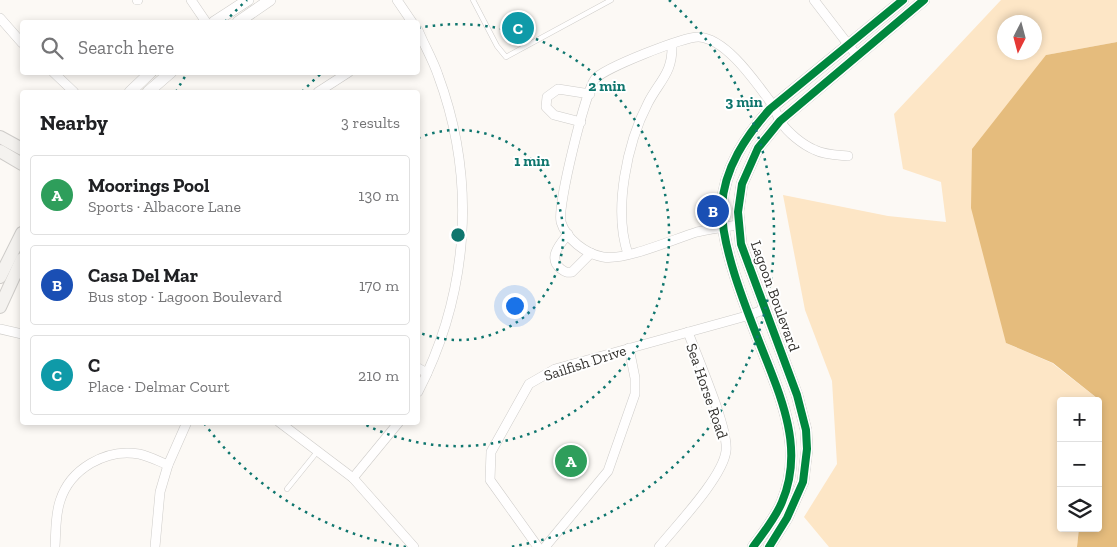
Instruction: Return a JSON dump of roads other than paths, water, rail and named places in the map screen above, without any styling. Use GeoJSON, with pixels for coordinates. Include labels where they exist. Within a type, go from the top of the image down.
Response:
{"type":"FeatureCollection","features":[{"type":"Feature","properties":{"kind":"main road"},"geometry":{"type":"LineString","coordinates":[[0,137],[20,148]]}},
{"type":"Feature","properties":{"kind":"main road"},"geometry":{"type":"LineString","coordinates":[[0,151],[20,163]]}},
{"type":"Feature","properties":{"kind":"main road"},"geometry":{"type":"LineString","coordinates":[[0,307],[5,270],[20,237]]}},
{"type":"Feature","properties":{"kind":"main road"},"geometry":{"type":"LineString","coordinates":[[5,270],[20,259]]}},
{"type":"Feature","properties":{"kind":"street"},"geometry":{"type":"LineString","coordinates":[[191,0],[205,20]]}},
{"type":"Feature","properties":{"kind":"street"},"geometry":{"type":"LineString","coordinates":[[217,20],[248,0]]}},
{"type":"Feature","properties":{"kind":"street"},"geometry":{"type":"LineString","coordinates":[[241,20],[270,0]]}},
{"type":"Feature","properties":{"kind":"street"},"geometry":{"type":"LineString","coordinates":[[396,0],[411,20]]}},
{"type":"Feature","properties":{"kind":"street"},"geometry":{"type":"LineString","coordinates":[[814,0],[858,56]]}},
{"type":"Feature","properties":{"kind":"street","name":"Lagoon Boulevard"},"geometry":{"type":"LineString","coordinates":[[753,547],[782,502],[789,474],[792,442],[784,407],[730,257],[723,228],[722,206],[726,187],[739,148],[753,128],[774,106],[903,0]]}},
{"type":"Feature","properties":{"kind":"street","name":"Lagoon Boulevard"},"geometry":{"type":"LineString","coordinates":[[769,547],[796,501],[803,482],[807,449],[803,414],[741,244],[738,225],[740,196],[746,172],[767,135],[780,121],[924,0]]}},
{"type":"Feature","properties":{"kind":"street"},"geometry":{"type":"LineString","coordinates":[[0,18],[20,41]]}},
{"type":"Feature","properties":{"kind":"street"},"geometry":{"type":"LineString","coordinates":[[420,34],[438,75],[454,128],[460,161],[464,206],[456,285],[446,325],[420,388]]}},
{"type":"Feature","properties":{"kind":"street"},"geometry":{"type":"LineString","coordinates":[[738,225],[699,232],[628,254],[607,257],[591,253],[568,234],[561,221],[560,208],[581,122],[596,78],[606,71],[672,44],[685,39],[699,37],[720,45],[728,51],[774,106],[780,121],[791,134],[814,150],[848,156]]}},
{"type":"Feature","properties":{"kind":"street"},"geometry":{"type":"LineString","coordinates":[[628,254],[623,222],[625,176],[632,144],[643,114],[671,66],[672,44]]}},
{"type":"Feature","properties":{"kind":"street"},"geometry":{"type":"LineString","coordinates":[[56,75],[72,90]]}},
{"type":"Feature","properties":{"kind":"street"},"geometry":{"type":"LineString","coordinates":[[132,90],[148,75]]}},
{"type":"Feature","properties":{"kind":"street"},"geometry":{"type":"LineString","coordinates":[[150,90],[168,75]]}},
{"type":"Feature","properties":{"kind":"street"},"geometry":{"type":"LineString","coordinates":[[321,90],[344,75]]}},
{"type":"Feature","properties":{"kind":"street"},"geometry":{"type":"LineString","coordinates":[[581,122],[551,113],[546,107],[547,97],[558,88],[590,94]]}},
{"type":"Feature","properties":{"kind":"street"},"geometry":{"type":"LineString","coordinates":[[568,234],[555,254],[554,261],[559,268],[567,273],[572,272],[591,253]]}},
{"type":"Feature","properties":{"kind":"street","name":"Sailfish Drive"},"geometry":{"type":"LineString","coordinates":[[538,547],[490,480],[491,452],[529,384],[555,369],[750,315],[765,309]]}},
{"type":"Feature","properties":{"kind":"street"},"geometry":{"type":"LineString","coordinates":[[0,329],[20,334]]}},
{"type":"Feature","properties":{"kind":"street","name":"Sea Horse Road"},"geometry":{"type":"LineString","coordinates":[[659,547],[721,468],[726,451],[725,436],[688,332]]}},
{"type":"Feature","properties":{"kind":"street"},"geometry":{"type":"LineString","coordinates":[[545,547],[608,471],[635,394],[635,378],[629,348]]}},
{"type":"Feature","properties":{"kind":"street"},"geometry":{"type":"LineString","coordinates":[[420,369],[428,372]]}},
{"type":"Feature","properties":{"kind":"street"},"geometry":{"type":"LineString","coordinates":[[154,547],[160,492],[168,465],[186,425]]}},
{"type":"Feature","properties":{"kind":"street"},"geometry":{"type":"LineString","coordinates":[[283,425],[353,478],[414,547]]}},
{"type":"Feature","properties":{"kind":"street"},"geometry":{"type":"LineString","coordinates":[[353,478],[397,425]]}},
{"type":"Feature","properties":{"kind":"street"},"geometry":{"type":"LineString","coordinates":[[55,547],[60,502],[69,484],[83,468],[107,456],[126,454],[148,456],[168,465]]}},
{"type":"Feature","properties":{"kind":"lane"},"geometry":{"type":"LineString","coordinates":[[474,0],[497,46],[506,57],[608,0]]}},
{"type":"Feature","properties":{"kind":"lane"},"geometry":{"type":"LineString","coordinates":[[287,489],[318,450]]}},
{"type":"Feature","properties":{"kind":"place","name":"C"},"geometry":{"type":"Point","coordinates":[518,28]}},
{"type":"Feature","properties":{"kind":"place","name":"Casa Del Mar"},"geometry":{"type":"Point","coordinates":[713,211]}},
{"type":"Feature","properties":{"kind":"place","name":"Moorings Pool"},"geometry":{"type":"Point","coordinates":[571,461]}}]}
